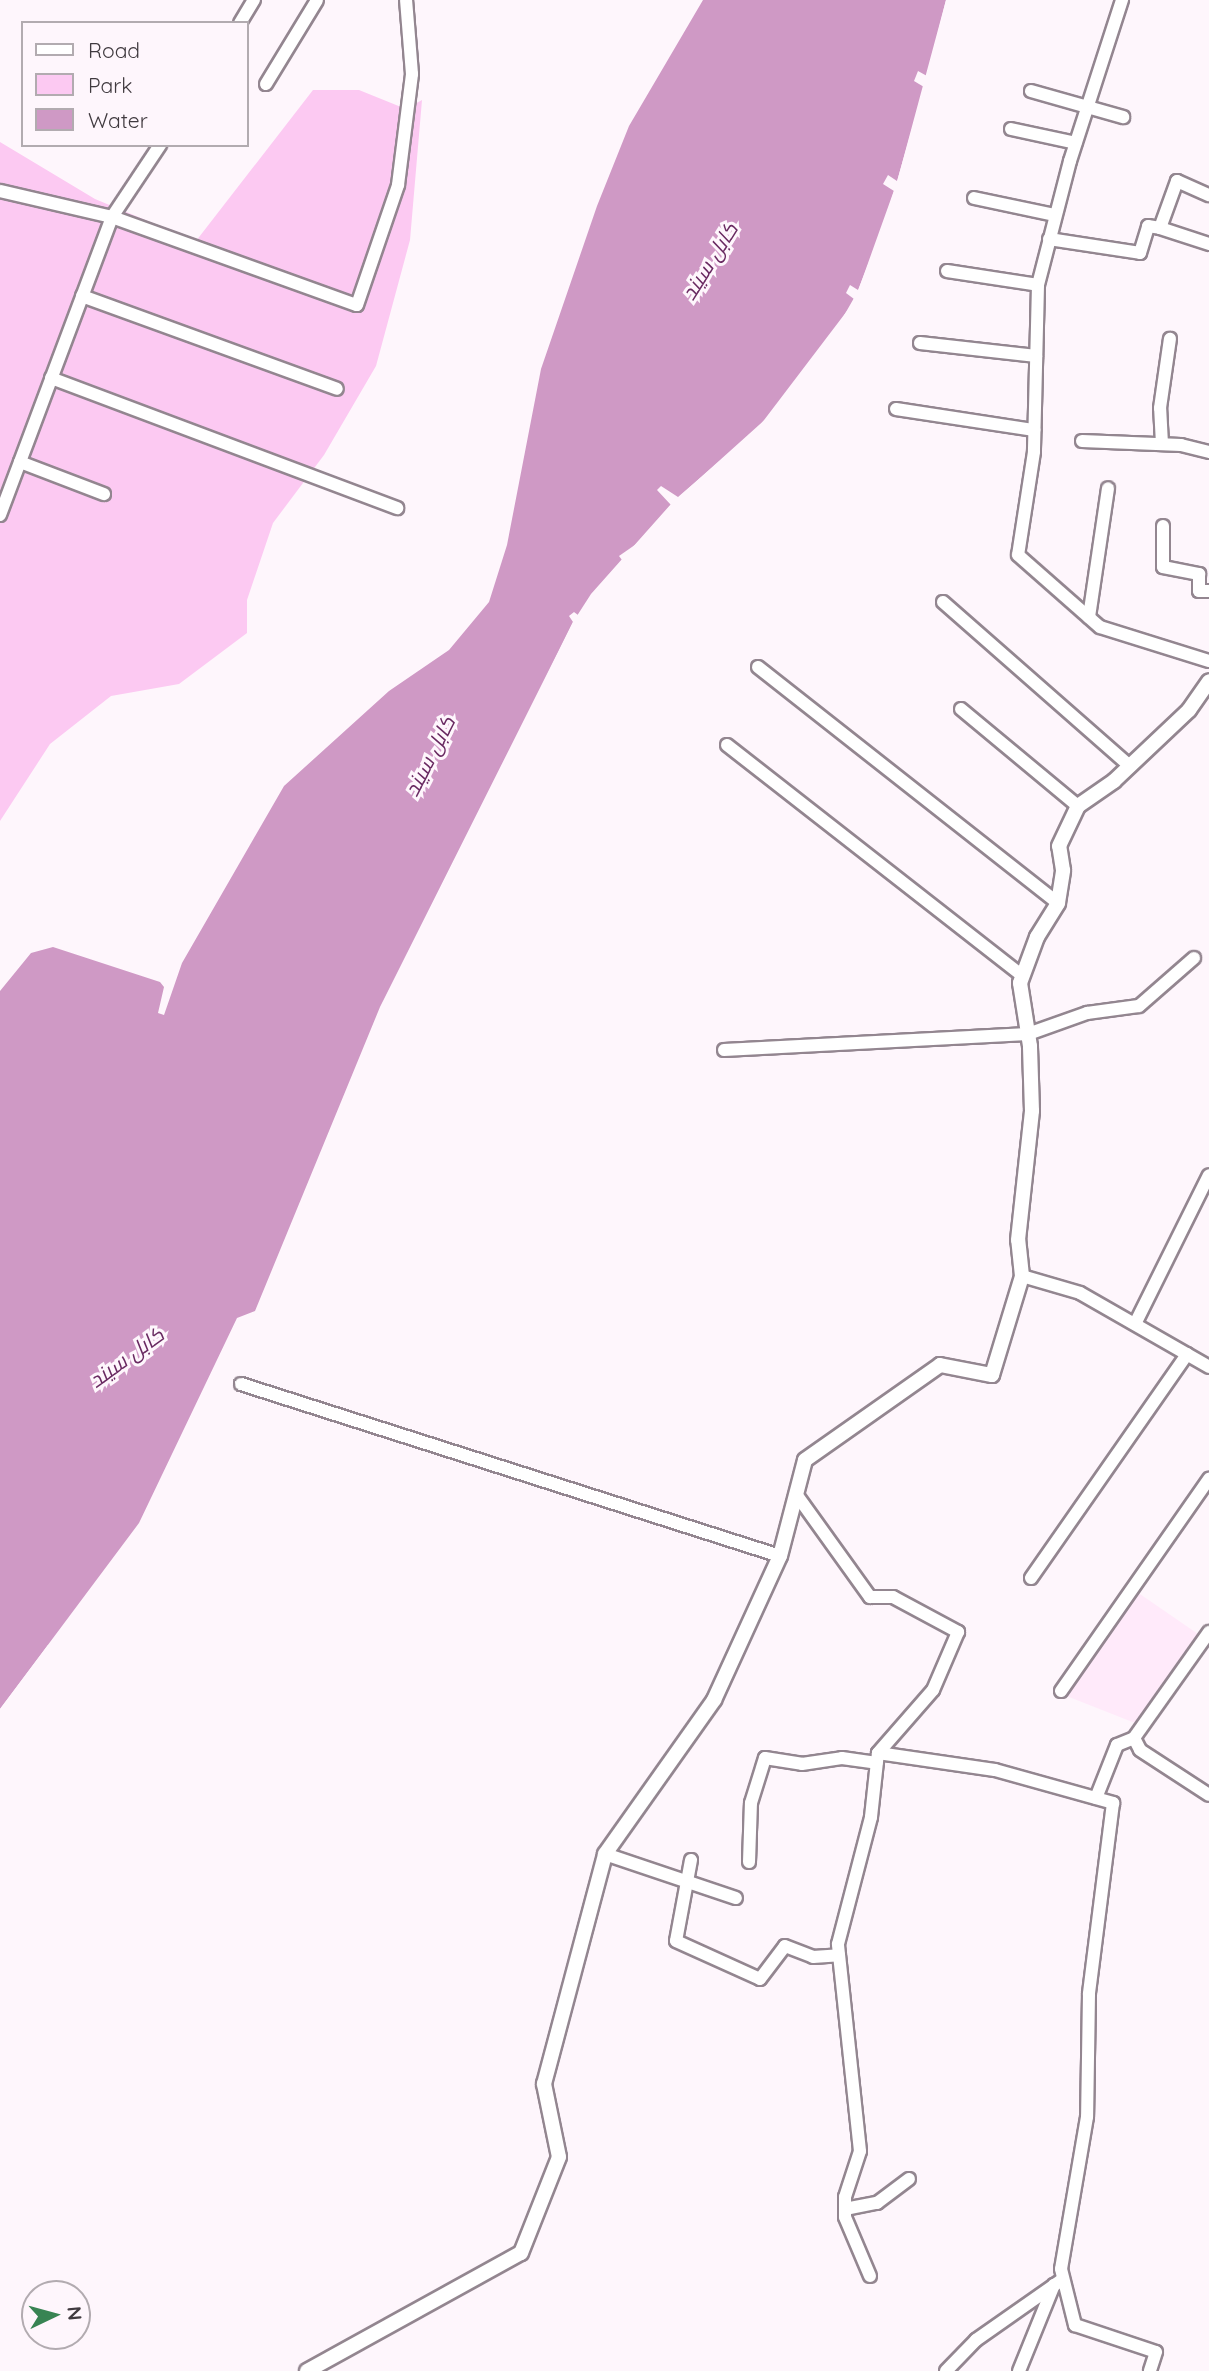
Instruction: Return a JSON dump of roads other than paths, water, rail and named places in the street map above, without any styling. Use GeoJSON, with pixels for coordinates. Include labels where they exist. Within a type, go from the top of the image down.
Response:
{"type":"FeatureCollection","features":[{"type":"Feature","properties":{"kind":"street"},"geometry":{"type":"LineString","coordinates":[[241,21],[254,0]]}},
{"type":"Feature","properties":{"kind":"street"},"geometry":{"type":"LineString","coordinates":[[266,84],[317,0]]}},
{"type":"Feature","properties":{"kind":"street"},"geometry":{"type":"LineString","coordinates":[[0,191],[112,217],[357,305],[398,185],[412,74],[406,0]]}},
{"type":"Feature","properties":{"kind":"street"},"geometry":{"type":"LineString","coordinates":[[1122,0],[1076,143],[1048,239],[1038,285],[1034,430],[1018,555],[1100,627],[1209,661]]}},
{"type":"Feature","properties":{"kind":"street"},"geometry":{"type":"LineString","coordinates":[[1031,91],[1088,104],[1124,117]]}},
{"type":"Feature","properties":{"kind":"street"},"geometry":{"type":"LineString","coordinates":[[1011,129],[1076,143]]}},
{"type":"Feature","properties":{"kind":"street"},"geometry":{"type":"LineString","coordinates":[[0,515],[112,217],[159,147]]}},
{"type":"Feature","properties":{"kind":"street"},"geometry":{"type":"LineString","coordinates":[[1160,228],[1177,181],[1209,195]]}},
{"type":"Feature","properties":{"kind":"street"},"geometry":{"type":"LineString","coordinates":[[974,198],[1055,215]]}},
{"type":"Feature","properties":{"kind":"street"},"geometry":{"type":"LineString","coordinates":[[1048,239],[1140,253],[1148,226],[1209,244]]}},
{"type":"Feature","properties":{"kind":"street"},"geometry":{"type":"LineString","coordinates":[[947,271],[1038,285]]}},
{"type":"Feature","properties":{"kind":"street"},"geometry":{"type":"LineString","coordinates":[[82,296],[337,389]]}},
{"type":"Feature","properties":{"kind":"street"},"geometry":{"type":"LineString","coordinates":[[1162,444],[1160,408],[1170,339]]}},
{"type":"Feature","properties":{"kind":"street"},"geometry":{"type":"LineString","coordinates":[[920,343],[1036,356]]}},
{"type":"Feature","properties":{"kind":"street"},"geometry":{"type":"LineString","coordinates":[[51,378],[397,508]]}},
{"type":"Feature","properties":{"kind":"street"},"geometry":{"type":"LineString","coordinates":[[896,409],[1034,430]]}},
{"type":"Feature","properties":{"kind":"street"},"geometry":{"type":"LineString","coordinates":[[1082,441],[1162,444],[1209,452]]}},
{"type":"Feature","properties":{"kind":"street"},"geometry":{"type":"LineString","coordinates":[[20,463],[104,494]]}},
{"type":"Feature","properties":{"kind":"street"},"geometry":{"type":"LineString","coordinates":[[1089,618],[1108,488]]}},
{"type":"Feature","properties":{"kind":"street"},"geometry":{"type":"LineString","coordinates":[[1163,526],[1163,567],[1199,573],[1199,591],[1209,591]]}},
{"type":"Feature","properties":{"kind":"street"},"geometry":{"type":"LineString","coordinates":[[943,602],[1130,766]]}},
{"type":"Feature","properties":{"kind":"street"},"geometry":{"type":"LineString","coordinates":[[758,667],[1058,903]]}},
{"type":"Feature","properties":{"kind":"street"},"geometry":{"type":"LineString","coordinates":[[307,2371],[521,2253],[559,2157],[544,2084],[605,1854],[714,1700],[780,1556],[805,1460],[940,1366],[992,1374],[1022,1276],[1019,1230],[1032,1111],[1023,976],[1037,937],[1058,903],[1063,870],[1059,846],[1077,806],[1130,766],[1189,710],[1209,681]]}},
{"type":"Feature","properties":{"kind":"street"},"geometry":{"type":"LineString","coordinates":[[961,709],[1077,806]]}},
{"type":"Feature","properties":{"kind":"street"},"geometry":{"type":"LineString","coordinates":[[727,745],[1023,976]]}},
{"type":"Feature","properties":{"kind":"street"},"geometry":{"type":"LineString","coordinates":[[724,1050],[1028,1034],[1087,1013],[1139,1006],[1194,958]]}},
{"type":"Feature","properties":{"kind":"street"},"geometry":{"type":"LineString","coordinates":[[1135,1324],[1209,1175]]}},
{"type":"Feature","properties":{"kind":"street"},"geometry":{"type":"LineString","coordinates":[[1022,1276],[1080,1293],[1209,1367]]}},
{"type":"Feature","properties":{"kind":"street"},"geometry":{"type":"LineString","coordinates":[[1031,1578],[1186,1354]]}},
{"type":"Feature","properties":{"kind":"street"},"geometry":{"type":"LineString","coordinates":[[242,1384],[780,1556]]}},
{"type":"Feature","properties":{"kind":"street"},"geometry":{"type":"LineString","coordinates":[[1061,1691],[1209,1479]]}},
{"type":"Feature","properties":{"kind":"street"},"geometry":{"type":"LineString","coordinates":[[796,1494],[870,1597],[892,1597],[958,1632],[933,1690],[877,1758],[871,1818],[838,1944],[860,2151],[845,2209],[870,2276]]}},
{"type":"Feature","properties":{"kind":"street"},"geometry":{"type":"LineString","coordinates":[[1096,1798],[1117,1745],[1134,1738],[1209,1632]]}},
{"type":"Feature","properties":{"kind":"street"},"geometry":{"type":"LineString","coordinates":[[1134,1738],[1140,1750],[1207,1790]]}},
{"type":"Feature","properties":{"kind":"street"},"geometry":{"type":"LineString","coordinates":[[749,1862],[751,1803],[765,1758],[802,1764],[842,1758],[877,1758],[995,1770],[1113,1803],[1090,1994],[1087,2117],[1059,2282],[1019,2371]]}},
{"type":"Feature","properties":{"kind":"street"},"geometry":{"type":"LineString","coordinates":[[605,1854],[655,1867],[687,1882],[736,1898]]}},
{"type":"Feature","properties":{"kind":"street"},"geometry":{"type":"LineString","coordinates":[[691,1860],[676,1941],[760,1979],[785,1946],[813,1956],[839,1955]]}},
{"type":"Feature","properties":{"kind":"street"},"geometry":{"type":"LineString","coordinates":[[845,2209],[877,2203],[909,2179]]}},
{"type":"Feature","properties":{"kind":"street"},"geometry":{"type":"LineString","coordinates":[[946,2371],[976,2340],[1059,2282]]}},
{"type":"Feature","properties":{"kind":"street"},"geometry":{"type":"LineString","coordinates":[[1059,2282],[1075,2325],[1156,2352],[1150,2371]]}},
{"type":"Feature","properties":{"kind":"water","name":"کابل سيند"},"geometry":{"type":"Polygon","coordinates":[[[703,0],[946,0],[897,182],[858,291],[838,326],[769,416],[671,504],[591,594],[573,622],[380,1007],[255,1311],[237,1318],[139,1523],[0,1709],[0,991],[31,953],[53,947],[160,982],[164,987],[158,1013],[164,1015],[182,963],[284,786],[389,691],[449,650],[489,602],[507,545],[541,369],[597,206],[629,126],[703,0]]]}}]}
